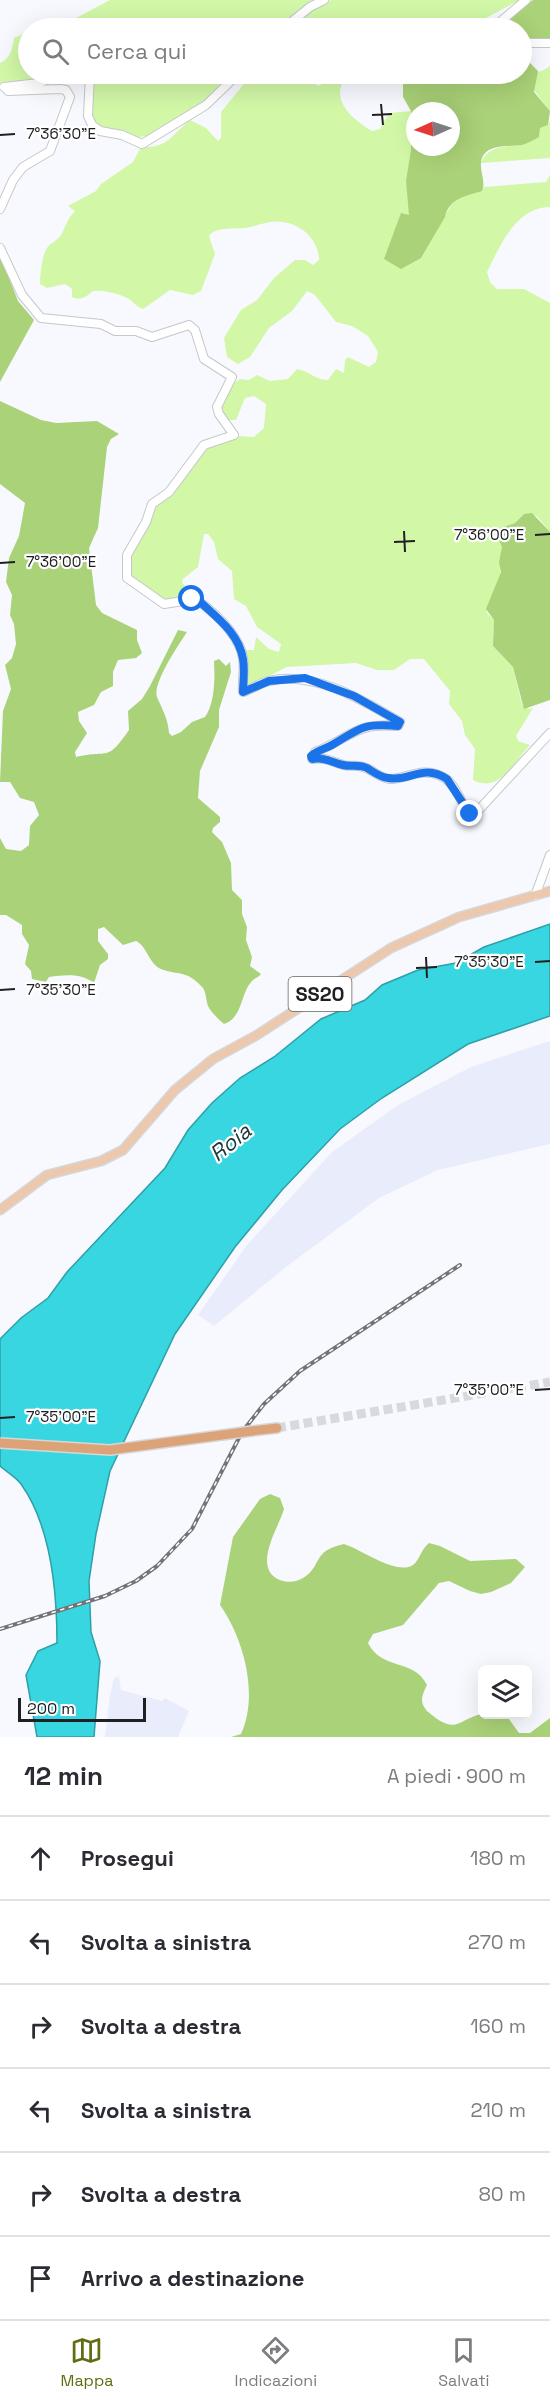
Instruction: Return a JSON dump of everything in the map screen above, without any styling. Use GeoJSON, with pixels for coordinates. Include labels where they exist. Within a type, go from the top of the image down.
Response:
{"type":"FeatureCollection","features":[{"type":"Feature","properties":{"kind":"highway"},"geometry":{"type":"LineString","coordinates":[[0,1443],[110,1450],[277,1428]]}},
{"type":"Feature","properties":{"kind":"main road"},"geometry":{"type":"LineString","coordinates":[[298,18],[324,0]]}},
{"type":"Feature","properties":{"kind":"main road"},"geometry":{"type":"LineString","coordinates":[[505,18],[526,0]]}},
{"type":"Feature","properties":{"kind":"main road"},"geometry":{"type":"LineString","coordinates":[[532,43],[550,43]]}},
{"type":"Feature","properties":{"kind":"main road"},"geometry":{"type":"LineString","coordinates":[[2,87],[24,84]]}},
{"type":"Feature","properties":{"kind":"main road"},"geometry":{"type":"LineString","coordinates":[[90,84],[88,116],[92,125],[100,131],[122,135],[142,144],[206,105],[228,84]]}},
{"type":"Feature","properties":{"kind":"main road"},"geometry":{"type":"LineString","coordinates":[[0,209],[13,180],[22,167],[50,151],[70,97],[66,90],[60,88],[8,91],[2,87]]}},
{"type":"Feature","properties":{"kind":"main road"},"geometry":{"type":"LineString","coordinates":[[0,248],[22,296],[41,318],[101,324],[115,331],[136,331],[152,337],[189,325],[195,330],[208,363],[232,377],[232,381],[219,401],[218,411],[234,435],[204,445],[169,492],[152,504],[146,522],[127,555],[127,578],[164,604],[196,599],[228,627],[243,657],[243,692],[269,681],[305,678],[354,696],[400,722],[398,726],[381,724],[358,728],[330,747],[315,752],[311,756],[312,759],[325,758],[344,765],[361,766],[382,777],[392,779],[417,772],[429,772],[442,776],[447,779],[468,813],[474,815],[550,733]]}},
{"type":"Feature","properties":{"kind":"main road"},"geometry":{"type":"LineString","coordinates":[[535,896],[550,855]]}},
{"type":"Feature","properties":{"kind":"main road","name":"SS20"},"geometry":{"type":"LineString","coordinates":[[0,1209],[47,1175],[101,1161],[123,1150],[175,1090],[213,1059],[257,1035],[391,948],[459,917],[550,891]]}},
{"type":"Feature","properties":{"kind":"shaded area"},"geometry":{"type":"Polygon","coordinates":[[[550,1041],[550,1144],[438,1170],[379,1198],[286,1267],[214,1326],[198,1315],[247,1245],[332,1152],[398,1105],[471,1067],[550,1041]]]}},
{"type":"Feature","properties":{"kind":"shaded area"},"geometry":{"type":"Polygon","coordinates":[[[119,1676],[121,1690],[162,1701],[165,1698],[189,1711],[178,1737],[105,1737],[110,1695],[114,1678],[119,1676]]]}},
{"type":"Feature","properties":{"kind":"green space"},"geometry":{"type":"Polygon","coordinates":[[[110,0],[315,0],[292,18],[75,18],[110,0]]]}},
{"type":"Feature","properties":{"kind":"green space"},"geometry":{"type":"Polygon","coordinates":[[[331,0],[520,0],[486,18],[302,18],[331,0]]]}},
{"type":"Feature","properties":{"kind":"green space"},"geometry":{"type":"Polygon","coordinates":[[[533,0],[550,0],[550,38],[532,39],[532,18],[509,18],[533,0]]]}},
{"type":"Feature","properties":{"kind":"green space"},"geometry":{"type":"Polygon","coordinates":[[[18,36],[18,83],[0,84],[0,63],[9,56],[14,38],[18,36]]]}},
{"type":"Feature","properties":{"kind":"green space"},"geometry":{"type":"Polygon","coordinates":[[[532,65],[538,71],[534,92],[550,111],[548,125],[540,128],[539,137],[521,145],[497,147],[486,152],[481,163],[482,191],[464,196],[454,202],[421,258],[401,269],[384,259],[401,213],[409,215],[406,181],[410,156],[460,156],[460,102],[406,102],[403,97],[403,84],[532,84],[532,65]]]}},
{"type":"Feature","properties":{"kind":"green space"},"geometry":{"type":"Polygon","coordinates":[[[550,66],[550,111],[530,84],[532,84],[532,72],[542,71],[550,66]]]}},
{"type":"Feature","properties":{"kind":"green space"},"geometry":{"type":"Polygon","coordinates":[[[94,84],[223,84],[209,99],[149,135],[136,138],[95,124],[92,119],[94,84]]]}},
{"type":"Feature","properties":{"kind":"green space"},"geometry":{"type":"Polygon","coordinates":[[[244,84],[316,84],[318,86],[342,84],[340,97],[343,104],[358,122],[372,131],[380,129],[390,114],[406,112],[406,156],[414,156],[421,258],[455,198],[482,191],[484,187],[546,182],[550,175],[550,207],[538,209],[519,221],[504,240],[487,272],[490,282],[497,289],[524,289],[550,303],[550,532],[537,516],[524,514],[515,523],[495,530],[502,546],[502,561],[498,583],[487,609],[487,613],[494,620],[493,646],[513,667],[522,705],[529,709],[533,708],[516,736],[518,741],[530,745],[499,780],[483,783],[473,780],[475,749],[465,735],[462,721],[449,704],[450,691],[424,659],[410,659],[394,670],[377,670],[356,663],[287,667],[247,687],[245,650],[254,650],[256,637],[269,649],[279,652],[281,644],[257,627],[246,606],[234,599],[232,571],[218,559],[214,542],[208,534],[204,534],[198,567],[183,579],[182,583],[189,589],[191,597],[165,602],[131,579],[129,558],[153,507],[172,495],[203,449],[237,436],[254,437],[264,428],[266,404],[254,396],[245,398],[236,420],[227,420],[221,411],[224,397],[236,382],[240,379],[249,380],[257,375],[270,381],[288,379],[297,369],[319,379],[328,380],[336,369],[344,373],[345,360],[348,357],[369,367],[376,362],[378,352],[368,336],[352,326],[336,322],[315,295],[307,291],[292,311],[269,328],[250,357],[238,364],[227,357],[224,338],[241,310],[257,300],[274,278],[295,260],[305,260],[313,265],[319,260],[315,243],[310,236],[288,223],[270,222],[246,228],[215,231],[209,236],[215,254],[201,291],[193,295],[170,290],[143,309],[127,298],[114,293],[93,291],[86,297],[78,299],[72,297],[72,289],[65,284],[47,288],[40,284],[45,251],[61,235],[75,211],[68,206],[96,191],[101,184],[133,162],[141,147],[164,143],[190,120],[206,128],[218,141],[221,138],[221,112],[244,84]]]}},
{"type":"Feature","properties":{"kind":"green space"},"geometry":{"type":"Polygon","coordinates":[[[550,121],[550,158],[481,163],[491,151],[524,144],[539,137],[540,128],[548,125],[550,121]]]}},
{"type":"Feature","properties":{"kind":"green space"},"geometry":{"type":"Polygon","coordinates":[[[0,255],[18,301],[34,320],[0,382],[0,255]]]}},
{"type":"Feature","properties":{"kind":"green space"},"geometry":{"type":"Polygon","coordinates":[[[0,401],[41,420],[56,423],[97,421],[119,434],[111,439],[107,447],[98,528],[89,548],[96,605],[102,613],[137,630],[137,640],[142,653],[136,658],[118,660],[113,672],[113,686],[101,692],[94,705],[78,712],[79,721],[87,733],[75,752],[76,757],[107,753],[122,740],[129,730],[128,711],[142,699],[178,630],[187,632],[167,664],[158,683],[157,691],[169,733],[172,736],[181,732],[192,722],[205,717],[213,697],[214,661],[219,659],[226,666],[230,662],[231,672],[219,710],[219,727],[200,771],[198,798],[220,817],[220,822],[212,832],[222,842],[231,863],[232,890],[242,900],[242,914],[247,927],[246,940],[252,957],[250,966],[261,974],[249,985],[235,1016],[224,1024],[209,1008],[204,990],[197,982],[187,975],[157,967],[140,943],[136,941],[123,945],[104,927],[98,929],[98,941],[108,954],[108,959],[100,965],[94,983],[72,976],[49,977],[46,982],[32,979],[31,971],[25,964],[29,945],[22,934],[22,925],[6,915],[0,915],[0,838],[6,849],[21,851],[29,845],[30,826],[39,815],[34,802],[20,798],[10,782],[0,782],[3,711],[11,689],[5,665],[12,658],[16,644],[14,624],[10,615],[12,595],[6,582],[9,558],[19,536],[25,503],[0,484],[0,401]]]}},
{"type":"Feature","properties":{"kind":"green space"},"geometry":{"type":"Polygon","coordinates":[[[532,513],[550,532],[550,700],[524,709],[513,667],[493,646],[494,620],[486,609],[501,572],[499,562],[502,547],[495,530],[515,523],[524,514],[532,513]]]}},
{"type":"Feature","properties":{"kind":"green space"},"geometry":{"type":"Polygon","coordinates":[[[270,1494],[280,1498],[284,1509],[267,1557],[272,1574],[283,1581],[289,1582],[303,1578],[326,1551],[344,1544],[392,1566],[402,1567],[410,1567],[416,1562],[429,1543],[470,1561],[516,1559],[525,1567],[511,1583],[481,1594],[449,1581],[439,1583],[403,1625],[373,1634],[368,1643],[381,1658],[406,1667],[421,1677],[427,1685],[422,1698],[424,1708],[437,1719],[451,1725],[478,1715],[478,1719],[509,1719],[519,1733],[530,1733],[550,1718],[550,1737],[231,1737],[241,1734],[249,1702],[249,1685],[242,1650],[229,1619],[220,1605],[233,1537],[260,1499],[270,1494]]]}},
{"type":"Feature","properties":{"kind":"water","name":"Roia"},"geometry":{"type":"Polygon","coordinates":[[[550,924],[550,1016],[468,1044],[382,1098],[340,1129],[282,1190],[235,1247],[175,1334],[110,1471],[96,1534],[89,1581],[91,1632],[100,1661],[94,1737],[37,1737],[26,1675],[38,1651],[57,1643],[56,1603],[46,1540],[39,1520],[21,1484],[0,1466],[0,1339],[21,1318],[48,1298],[67,1272],[165,1168],[188,1130],[212,1103],[240,1078],[274,1057],[321,1019],[365,1000],[382,985],[418,970],[456,963],[484,947],[550,924]]]}},
{"type":"Feature","properties":{"kind":"tunnel"},"geometry":{"type":"LineString","coordinates":[[277,1428],[550,1382]]}},
{"type":"Feature","properties":{"kind":"railway"},"geometry":{"type":"LineString","coordinates":[[0,1629],[105,1596],[136,1581],[157,1566],[192,1529],[242,1432],[264,1404],[300,1371],[460,1265]]}},
{"type":"Feature","properties":{"kind":"route"},"geometry":{"type":"LineString","coordinates":[[192,599],[198,600],[228,627],[237,641],[243,657],[243,692],[269,681],[305,678],[354,696],[382,714],[400,722],[398,726],[381,724],[358,728],[330,747],[315,752],[311,756],[312,759],[325,758],[344,765],[361,766],[382,777],[392,779],[417,772],[429,772],[442,776],[447,779],[470,814]]}}]}
